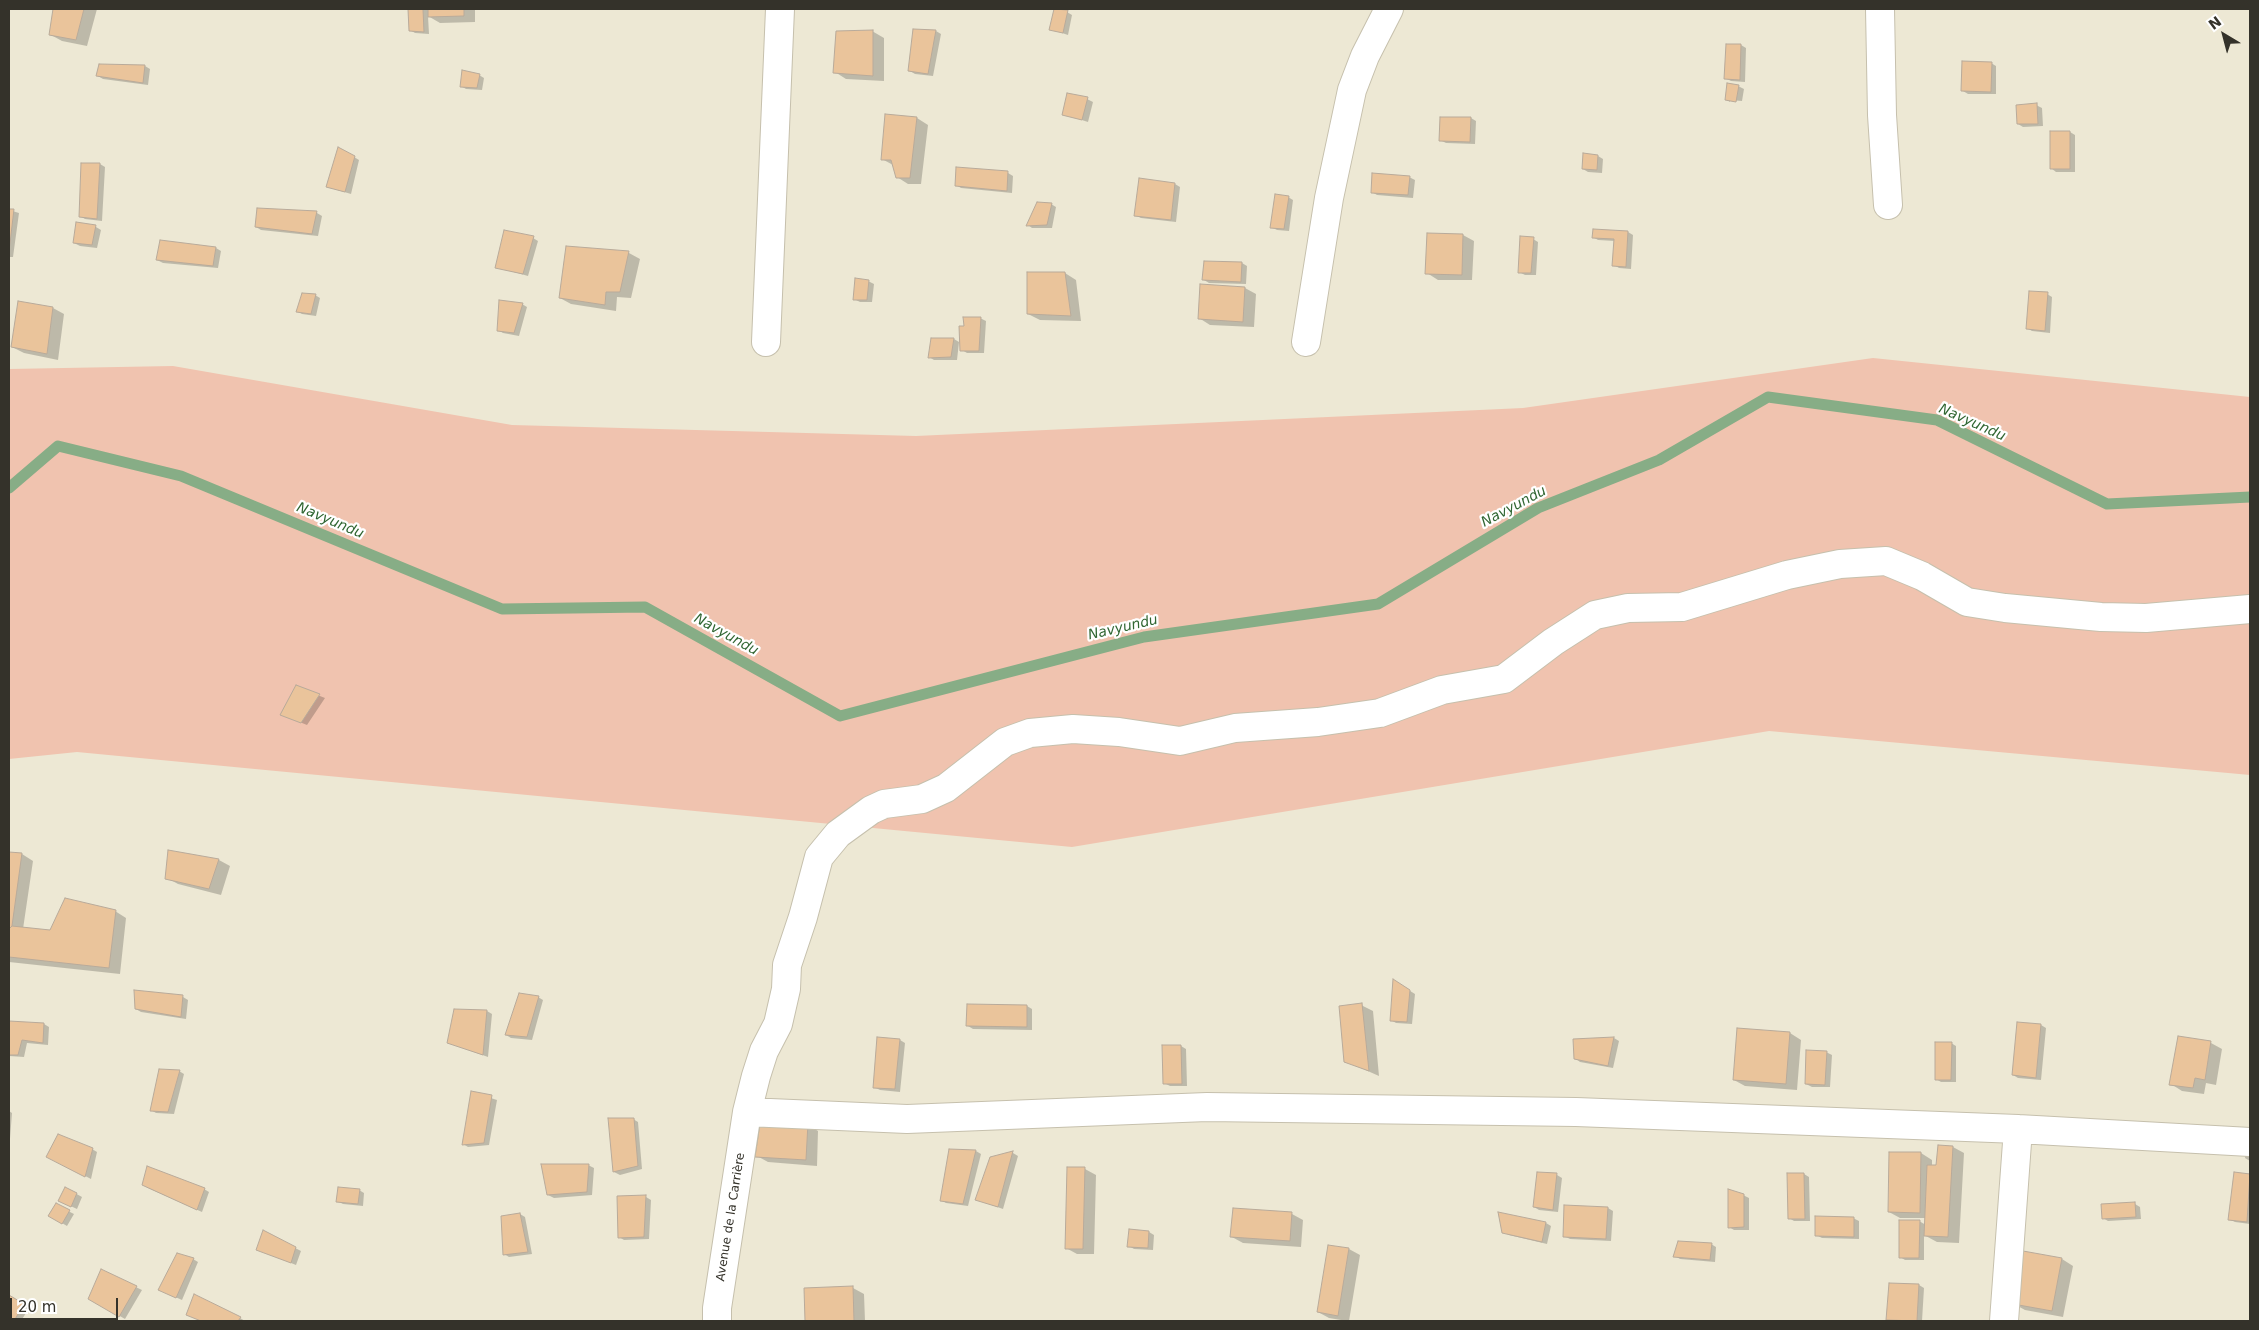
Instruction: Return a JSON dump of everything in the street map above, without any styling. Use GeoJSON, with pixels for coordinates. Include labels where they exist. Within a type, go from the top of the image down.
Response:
{"type":"FeatureCollection","features":[{"type":"Feature","properties":{"kind":"street"},"geometry":{"type":"LineString","coordinates":[[766,342],[780,9]]}},
{"type":"Feature","properties":{"kind":"street"},"geometry":{"type":"LineString","coordinates":[[1306,342],[1329,198],[1352,90],[1365,56],[1389,9]]}},
{"type":"Feature","properties":{"kind":"street"},"geometry":{"type":"LineString","coordinates":[[1880,9],[1882,116],[1888,205]]}},
{"type":"Feature","properties":{"kind":"street","name":"Avenue de la Carrière"},"geometry":{"type":"LineString","coordinates":[[717,1321],[748,1112],[764,1051],[778,1024],[786,989],[787,966],[803,918],[819,857],[838,834],[871,810],[884,804],[922,799],[946,788],[1005,742],[1030,733],[1074,729],[1120,732],[1180,742],[1235,728],[1318,722],[1380,713],[1442,690],[1504,679],[1553,642],[1595,615],[1628,608],[1682,606],[1787,575],[1840,564],[1886,561],[1922,576],[1968,602],[2005,608],[2146,618],[2250,609]]}},
{"type":"Feature","properties":{"kind":"street"},"geometry":{"type":"LineString","coordinates":[[748,1112],[907,1119],[1208,1107],[1576,1112],[2018,1129],[2250,1142]]}},
{"type":"Feature","properties":{"kind":"street"},"geometry":{"type":"LineString","coordinates":[[2004,1321],[2018,1129]]}},
{"type":"Feature","properties":{"kind":"shaded area"},"geometry":{"type":"Polygon","coordinates":[[[1873,358],[2250,397],[2250,775],[1769,731],[1072,847],[77,752],[9,759],[9,369],[173,366],[512,425],[916,436],[1523,408],[1873,358]]]}},
{"type":"Feature","properties":{"kind":"building"},"geometry":{"type":"Polygon","coordinates":[[[53,9],[84,9],[76,40],[49,35],[53,9]]]}},
{"type":"Feature","properties":{"kind":"building"},"geometry":{"type":"Polygon","coordinates":[[[408,9],[423,9],[424,32],[409,31],[408,9]]]}},
{"type":"Feature","properties":{"kind":"building"},"geometry":{"type":"Polygon","coordinates":[[[428,9],[464,9],[464,16],[428,17],[428,9]]]}},
{"type":"Feature","properties":{"kind":"building"},"geometry":{"type":"Polygon","coordinates":[[[1054,9],[1068,10],[1063,33],[1049,30],[1054,9]]]}},
{"type":"Feature","properties":{"kind":"building"},"geometry":{"type":"Polygon","coordinates":[[[913,29],[936,30],[928,74],[908,71],[913,29]]]}},
{"type":"Feature","properties":{"kind":"building"},"geometry":{"type":"Polygon","coordinates":[[[873,30],[873,76],[833,73],[836,31],[873,30]]]}},
{"type":"Feature","properties":{"kind":"building"},"geometry":{"type":"Polygon","coordinates":[[[1726,44],[1741,44],[1740,80],[1724,79],[1726,44]]]}},
{"type":"Feature","properties":{"kind":"building"},"geometry":{"type":"Polygon","coordinates":[[[1962,61],[1992,62],[1991,92],[1961,91],[1962,61]]]}},
{"type":"Feature","properties":{"kind":"building"},"geometry":{"type":"Polygon","coordinates":[[[99,64],[145,65],[143,83],[96,76],[99,64]]]}},
{"type":"Feature","properties":{"kind":"building"},"geometry":{"type":"Polygon","coordinates":[[[462,70],[480,74],[477,88],[460,87],[462,70]]]}},
{"type":"Feature","properties":{"kind":"building"},"geometry":{"type":"Polygon","coordinates":[[[1727,83],[1739,85],[1736,102],[1725,100],[1727,83]]]}},
{"type":"Feature","properties":{"kind":"building"},"geometry":{"type":"Polygon","coordinates":[[[1067,93],[1088,97],[1082,120],[1062,115],[1067,93]]]}},
{"type":"Feature","properties":{"kind":"building"},"geometry":{"type":"Polygon","coordinates":[[[2037,103],[2038,124],[2017,124],[2016,105],[2037,103]]]}},
{"type":"Feature","properties":{"kind":"building"},"geometry":{"type":"Polygon","coordinates":[[[885,114],[917,117],[910,178],[896,178],[891,160],[881,160],[885,114]]]}},
{"type":"Feature","properties":{"kind":"building"},"geometry":{"type":"Polygon","coordinates":[[[1440,117],[1471,117],[1470,142],[1439,141],[1440,117]]]}},
{"type":"Feature","properties":{"kind":"building"},"geometry":{"type":"Polygon","coordinates":[[[2050,131],[2070,131],[2070,169],[2050,169],[2050,131]]]}},
{"type":"Feature","properties":{"kind":"building"},"geometry":{"type":"Polygon","coordinates":[[[338,147],[355,156],[345,192],[326,187],[338,147]]]}},
{"type":"Feature","properties":{"kind":"building"},"geometry":{"type":"Polygon","coordinates":[[[1583,153],[1598,155],[1597,170],[1582,169],[1583,153]]]}},
{"type":"Feature","properties":{"kind":"building"},"geometry":{"type":"Polygon","coordinates":[[[81,163],[100,163],[97,219],[79,217],[81,163]]]}},
{"type":"Feature","properties":{"kind":"building"},"geometry":{"type":"Polygon","coordinates":[[[956,167],[1008,171],[1007,191],[955,186],[956,167]]]}},
{"type":"Feature","properties":{"kind":"building"},"geometry":{"type":"Polygon","coordinates":[[[1372,173],[1410,176],[1408,195],[1371,193],[1372,173]]]}},
{"type":"Feature","properties":{"kind":"building"},"geometry":{"type":"Polygon","coordinates":[[[1139,178],[1175,183],[1171,220],[1134,216],[1139,178]]]}},
{"type":"Feature","properties":{"kind":"building"},"geometry":{"type":"Polygon","coordinates":[[[1275,194],[1289,196],[1284,229],[1270,228],[1275,194]]]}},
{"type":"Feature","properties":{"kind":"building"},"geometry":{"type":"Polygon","coordinates":[[[1037,202],[1052,203],[1047,225],[1026,226],[1037,202]]]}},
{"type":"Feature","properties":{"kind":"building"},"geometry":{"type":"Polygon","coordinates":[[[257,208],[317,211],[312,234],[255,227],[257,208]]]}},
{"type":"Feature","properties":{"kind":"building"},"geometry":{"type":"Polygon","coordinates":[[[9,209],[14,209],[9,252],[9,209]]]}},
{"type":"Feature","properties":{"kind":"building"},"geometry":{"type":"Polygon","coordinates":[[[76,222],[96,225],[92,245],[73,243],[76,222]]]}},
{"type":"Feature","properties":{"kind":"building"},"geometry":{"type":"Polygon","coordinates":[[[1593,229],[1628,231],[1626,267],[1612,266],[1614,239],[1592,238],[1593,229]]]}},
{"type":"Feature","properties":{"kind":"building"},"geometry":{"type":"Polygon","coordinates":[[[504,230],[534,236],[523,274],[495,268],[504,230]]]}},
{"type":"Feature","properties":{"kind":"building"},"geometry":{"type":"Polygon","coordinates":[[[1427,233],[1463,234],[1462,275],[1425,274],[1427,233]]]}},
{"type":"Feature","properties":{"kind":"building"},"geometry":{"type":"Polygon","coordinates":[[[1520,236],[1534,237],[1531,273],[1518,273],[1520,236]]]}},
{"type":"Feature","properties":{"kind":"building"},"geometry":{"type":"Polygon","coordinates":[[[160,240],[216,247],[213,266],[156,260],[160,240]]]}},
{"type":"Feature","properties":{"kind":"building"},"geometry":{"type":"Polygon","coordinates":[[[566,246],[629,251],[620,292],[606,292],[605,305],[559,298],[566,246]]]}},
{"type":"Feature","properties":{"kind":"building"},"geometry":{"type":"Polygon","coordinates":[[[1204,261],[1242,262],[1241,282],[1202,280],[1204,261]]]}},
{"type":"Feature","properties":{"kind":"building"},"geometry":{"type":"Polygon","coordinates":[[[1027,272],[1065,272],[1071,316],[1027,314],[1027,272]]]}},
{"type":"Feature","properties":{"kind":"building"},"geometry":{"type":"Polygon","coordinates":[[[855,278],[869,280],[867,300],[853,300],[855,278]]]}},
{"type":"Feature","properties":{"kind":"building"},"geometry":{"type":"Polygon","coordinates":[[[1200,284],[1245,287],[1243,322],[1198,319],[1200,284]]]}},
{"type":"Feature","properties":{"kind":"building"},"geometry":{"type":"Polygon","coordinates":[[[2029,291],[2048,292],[2045,331],[2026,329],[2029,291]]]}},
{"type":"Feature","properties":{"kind":"building"},"geometry":{"type":"Polygon","coordinates":[[[302,293],[316,294],[311,314],[296,312],[302,293]]]}},
{"type":"Feature","properties":{"kind":"building"},"geometry":{"type":"Polygon","coordinates":[[[499,300],[523,303],[514,333],[497,331],[499,300]]]}},
{"type":"Feature","properties":{"kind":"building"},"geometry":{"type":"Polygon","coordinates":[[[18,301],[53,307],[47,354],[11,347],[18,301]]]}},
{"type":"Feature","properties":{"kind":"building"},"geometry":{"type":"Polygon","coordinates":[[[963,317],[981,317],[979,351],[960,351],[959,326],[964,326],[963,317]]]}},
{"type":"Feature","properties":{"kind":"building"},"geometry":{"type":"Polygon","coordinates":[[[931,338],[954,338],[951,357],[928,358],[931,338]]]}},
{"type":"Feature","properties":{"kind":"building"},"geometry":{"type":"Polygon","coordinates":[[[296,685],[320,694],[301,723],[280,715],[296,685]]]}},
{"type":"Feature","properties":{"kind":"building"},"geometry":{"type":"Polygon","coordinates":[[[168,850],[219,859],[209,889],[165,879],[168,850]]]}},
{"type":"Feature","properties":{"kind":"building"},"geometry":{"type":"Polygon","coordinates":[[[9,852],[22,853],[12,926],[9,929],[9,852]]]}},
{"type":"Feature","properties":{"kind":"building"},"geometry":{"type":"Polygon","coordinates":[[[65,898],[116,910],[109,968],[9,957],[9,929],[12,926],[50,930],[65,898]]]}},
{"type":"Feature","properties":{"kind":"building"},"geometry":{"type":"Polygon","coordinates":[[[1393,979],[1410,990],[1407,1022],[1390,1021],[1393,979]]]}},
{"type":"Feature","properties":{"kind":"building"},"geometry":{"type":"Polygon","coordinates":[[[134,990],[183,995],[181,1017],[135,1009],[134,990]]]}},
{"type":"Feature","properties":{"kind":"building"},"geometry":{"type":"Polygon","coordinates":[[[519,993],[539,996],[527,1037],[505,1035],[519,993]]]}},
{"type":"Feature","properties":{"kind":"building"},"geometry":{"type":"Polygon","coordinates":[[[1362,1003],[1369,1071],[1344,1062],[1339,1006],[1362,1003]]]}},
{"type":"Feature","properties":{"kind":"building"},"geometry":{"type":"Polygon","coordinates":[[[967,1004],[1027,1005],[1027,1027],[966,1026],[967,1004]]]}},
{"type":"Feature","properties":{"kind":"building"},"geometry":{"type":"Polygon","coordinates":[[[454,1009],[487,1010],[483,1055],[447,1043],[454,1009]]]}},
{"type":"Feature","properties":{"kind":"building"},"geometry":{"type":"Polygon","coordinates":[[[9,1021],[44,1023],[43,1043],[22,1040],[18,1055],[9,1055],[9,1021]]]}},
{"type":"Feature","properties":{"kind":"building"},"geometry":{"type":"Polygon","coordinates":[[[2017,1022],[2041,1024],[2036,1078],[2012,1075],[2017,1022]]]}},
{"type":"Feature","properties":{"kind":"building"},"geometry":{"type":"Polygon","coordinates":[[[1737,1028],[1790,1032],[1786,1084],[1733,1080],[1737,1028]]]}},
{"type":"Feature","properties":{"kind":"building"},"geometry":{"type":"Polygon","coordinates":[[[2178,1036],[2211,1041],[2205,1080],[2195,1078],[2193,1088],[2169,1085],[2178,1036]]]}},
{"type":"Feature","properties":{"kind":"building"},"geometry":{"type":"Polygon","coordinates":[[[877,1037],[900,1039],[895,1089],[873,1088],[877,1037]]]}},
{"type":"Feature","properties":{"kind":"building"},"geometry":{"type":"Polygon","coordinates":[[[1614,1037],[1608,1066],[1574,1059],[1573,1039],[1614,1037]]]}},
{"type":"Feature","properties":{"kind":"building"},"geometry":{"type":"Polygon","coordinates":[[[1935,1042],[1952,1042],[1951,1080],[1935,1080],[1935,1042]]]}},
{"type":"Feature","properties":{"kind":"building"},"geometry":{"type":"Polygon","coordinates":[[[1162,1045],[1181,1045],[1182,1084],[1163,1084],[1162,1045]]]}},
{"type":"Feature","properties":{"kind":"building"},"geometry":{"type":"Polygon","coordinates":[[[1806,1050],[1827,1051],[1825,1085],[1805,1084],[1806,1050]]]}},
{"type":"Feature","properties":{"kind":"building"},"geometry":{"type":"Polygon","coordinates":[[[159,1069],[180,1070],[168,1112],[150,1111],[159,1069]]]}},
{"type":"Feature","properties":{"kind":"building"},"geometry":{"type":"Polygon","coordinates":[[[471,1091],[492,1095],[484,1143],[462,1145],[471,1091]]]}},
{"type":"Feature","properties":{"kind":"building"},"geometry":{"type":"Polygon","coordinates":[[[761,1117],[808,1123],[806,1160],[755,1157],[761,1117]]]}},
{"type":"Feature","properties":{"kind":"building"},"geometry":{"type":"Polygon","coordinates":[[[608,1118],[634,1118],[638,1166],[613,1172],[608,1118]]]}},
{"type":"Feature","properties":{"kind":"building"},"geometry":{"type":"Polygon","coordinates":[[[58,1134],[93,1148],[85,1177],[46,1157],[58,1134]]]}},
{"type":"Feature","properties":{"kind":"building"},"geometry":{"type":"Polygon","coordinates":[[[1938,1145],[1953,1146],[1948,1237],[1924,1236],[1927,1165],[1936,1165],[1938,1145]]]}},
{"type":"Feature","properties":{"kind":"building"},"geometry":{"type":"Polygon","coordinates":[[[949,1149],[976,1150],[963,1204],[940,1201],[949,1149]]]}},
{"type":"Feature","properties":{"kind":"building"},"geometry":{"type":"Polygon","coordinates":[[[1013,1151],[998,1207],[975,1200],[990,1157],[1013,1151]]]}},
{"type":"Feature","properties":{"kind":"building"},"geometry":{"type":"Polygon","coordinates":[[[1889,1152],[1921,1152],[1920,1213],[1888,1212],[1889,1152]]]}},
{"type":"Feature","properties":{"kind":"building"},"geometry":{"type":"Polygon","coordinates":[[[541,1164],[589,1164],[587,1192],[547,1195],[541,1164]]]}},
{"type":"Feature","properties":{"kind":"building"},"geometry":{"type":"Polygon","coordinates":[[[147,1166],[205,1188],[197,1210],[142,1185],[147,1166]]]}},
{"type":"Feature","properties":{"kind":"building"},"geometry":{"type":"Polygon","coordinates":[[[1067,1167],[1085,1167],[1083,1249],[1065,1249],[1067,1167]]]}},
{"type":"Feature","properties":{"kind":"building"},"geometry":{"type":"Polygon","coordinates":[[[1537,1172],[1557,1173],[1553,1210],[1533,1207],[1537,1172]]]}},
{"type":"Feature","properties":{"kind":"building"},"geometry":{"type":"Polygon","coordinates":[[[2234,1172],[2250,1174],[2247,1222],[2228,1220],[2234,1172]]]}},
{"type":"Feature","properties":{"kind":"building"},"geometry":{"type":"Polygon","coordinates":[[[1787,1173],[1804,1173],[1805,1219],[1788,1219],[1787,1173]]]}},
{"type":"Feature","properties":{"kind":"building"},"geometry":{"type":"Polygon","coordinates":[[[65,1187],[77,1193],[71,1207],[58,1201],[65,1187]]]}},
{"type":"Feature","properties":{"kind":"building"},"geometry":{"type":"Polygon","coordinates":[[[338,1187],[360,1189],[358,1204],[336,1202],[338,1187]]]}},
{"type":"Feature","properties":{"kind":"building"},"geometry":{"type":"Polygon","coordinates":[[[1728,1189],[1744,1194],[1744,1227],[1728,1228],[1728,1189]]]}},
{"type":"Feature","properties":{"kind":"building"},"geometry":{"type":"Polygon","coordinates":[[[646,1195],[644,1237],[618,1238],[617,1196],[646,1195]]]}},
{"type":"Feature","properties":{"kind":"building"},"geometry":{"type":"Polygon","coordinates":[[[2135,1202],[2136,1217],[2102,1219],[2101,1204],[2135,1202]]]}},
{"type":"Feature","properties":{"kind":"building"},"geometry":{"type":"Polygon","coordinates":[[[56,1203],[70,1210],[62,1224],[48,1216],[56,1203]]]}},
{"type":"Feature","properties":{"kind":"building"},"geometry":{"type":"Polygon","coordinates":[[[1564,1205],[1608,1207],[1606,1239],[1563,1237],[1564,1205]]]}},
{"type":"Feature","properties":{"kind":"building"},"geometry":{"type":"Polygon","coordinates":[[[1233,1208],[1292,1212],[1290,1241],[1230,1237],[1233,1208]]]}},
{"type":"Feature","properties":{"kind":"building"},"geometry":{"type":"Polygon","coordinates":[[[1498,1212],[1546,1222],[1542,1242],[1502,1233],[1498,1212]]]}},
{"type":"Feature","properties":{"kind":"building"},"geometry":{"type":"Polygon","coordinates":[[[520,1213],[528,1252],[503,1255],[501,1216],[520,1213]]]}},
{"type":"Feature","properties":{"kind":"building"},"geometry":{"type":"Polygon","coordinates":[[[1815,1216],[1854,1217],[1854,1237],[1815,1236],[1815,1216]]]}},
{"type":"Feature","properties":{"kind":"building"},"geometry":{"type":"Polygon","coordinates":[[[1899,1220],[1920,1220],[1919,1258],[1899,1258],[1899,1220]]]}},
{"type":"Feature","properties":{"kind":"building"},"geometry":{"type":"Polygon","coordinates":[[[1129,1229],[1149,1231],[1148,1248],[1127,1247],[1129,1229]]]}},
{"type":"Feature","properties":{"kind":"building"},"geometry":{"type":"Polygon","coordinates":[[[263,1230],[296,1247],[291,1263],[256,1250],[263,1230]]]}},
{"type":"Feature","properties":{"kind":"building"},"geometry":{"type":"Polygon","coordinates":[[[1678,1241],[1712,1243],[1710,1260],[1673,1257],[1678,1241]]]}},
{"type":"Feature","properties":{"kind":"building"},"geometry":{"type":"Polygon","coordinates":[[[1328,1245],[1349,1248],[1338,1316],[1317,1312],[1328,1245]]]}},
{"type":"Feature","properties":{"kind":"building"},"geometry":{"type":"Polygon","coordinates":[[[2023,1251],[2062,1258],[2052,1311],[2013,1304],[2023,1251]]]}},
{"type":"Feature","properties":{"kind":"building"},"geometry":{"type":"Polygon","coordinates":[[[177,1253],[194,1258],[176,1298],[158,1290],[177,1253]]]}},
{"type":"Feature","properties":{"kind":"building"},"geometry":{"type":"Polygon","coordinates":[[[101,1269],[137,1286],[119,1317],[88,1299],[101,1269]]]}},
{"type":"Feature","properties":{"kind":"building"},"geometry":{"type":"Polygon","coordinates":[[[1889,1283],[1919,1284],[1917,1321],[1886,1320],[1889,1283]]]}},
{"type":"Feature","properties":{"kind":"building"},"geometry":{"type":"Polygon","coordinates":[[[853,1286],[854,1321],[805,1321],[804,1288],[853,1286]]]}},
{"type":"Feature","properties":{"kind":"building"},"geometry":{"type":"Polygon","coordinates":[[[194,1294],[241,1317],[238,1321],[201,1321],[186,1315],[194,1294]]]}},
{"type":"Feature","properties":{"kind":"building"},"geometry":{"type":"Polygon","coordinates":[[[9,1295],[24,1304],[14,1321],[9,1321],[9,1295]]]}},
{"type":"Feature","properties":{"kind":"waterway","name":"Navyundu"},"geometry":{"type":"LineString","coordinates":[[9,488],[58,446],[181,476],[502,609],[645,607],[840,716],[1144,637],[1378,604],[1538,508],[1659,460],[1768,397],[1937,420],[2107,504],[2250,497]]}}]}
